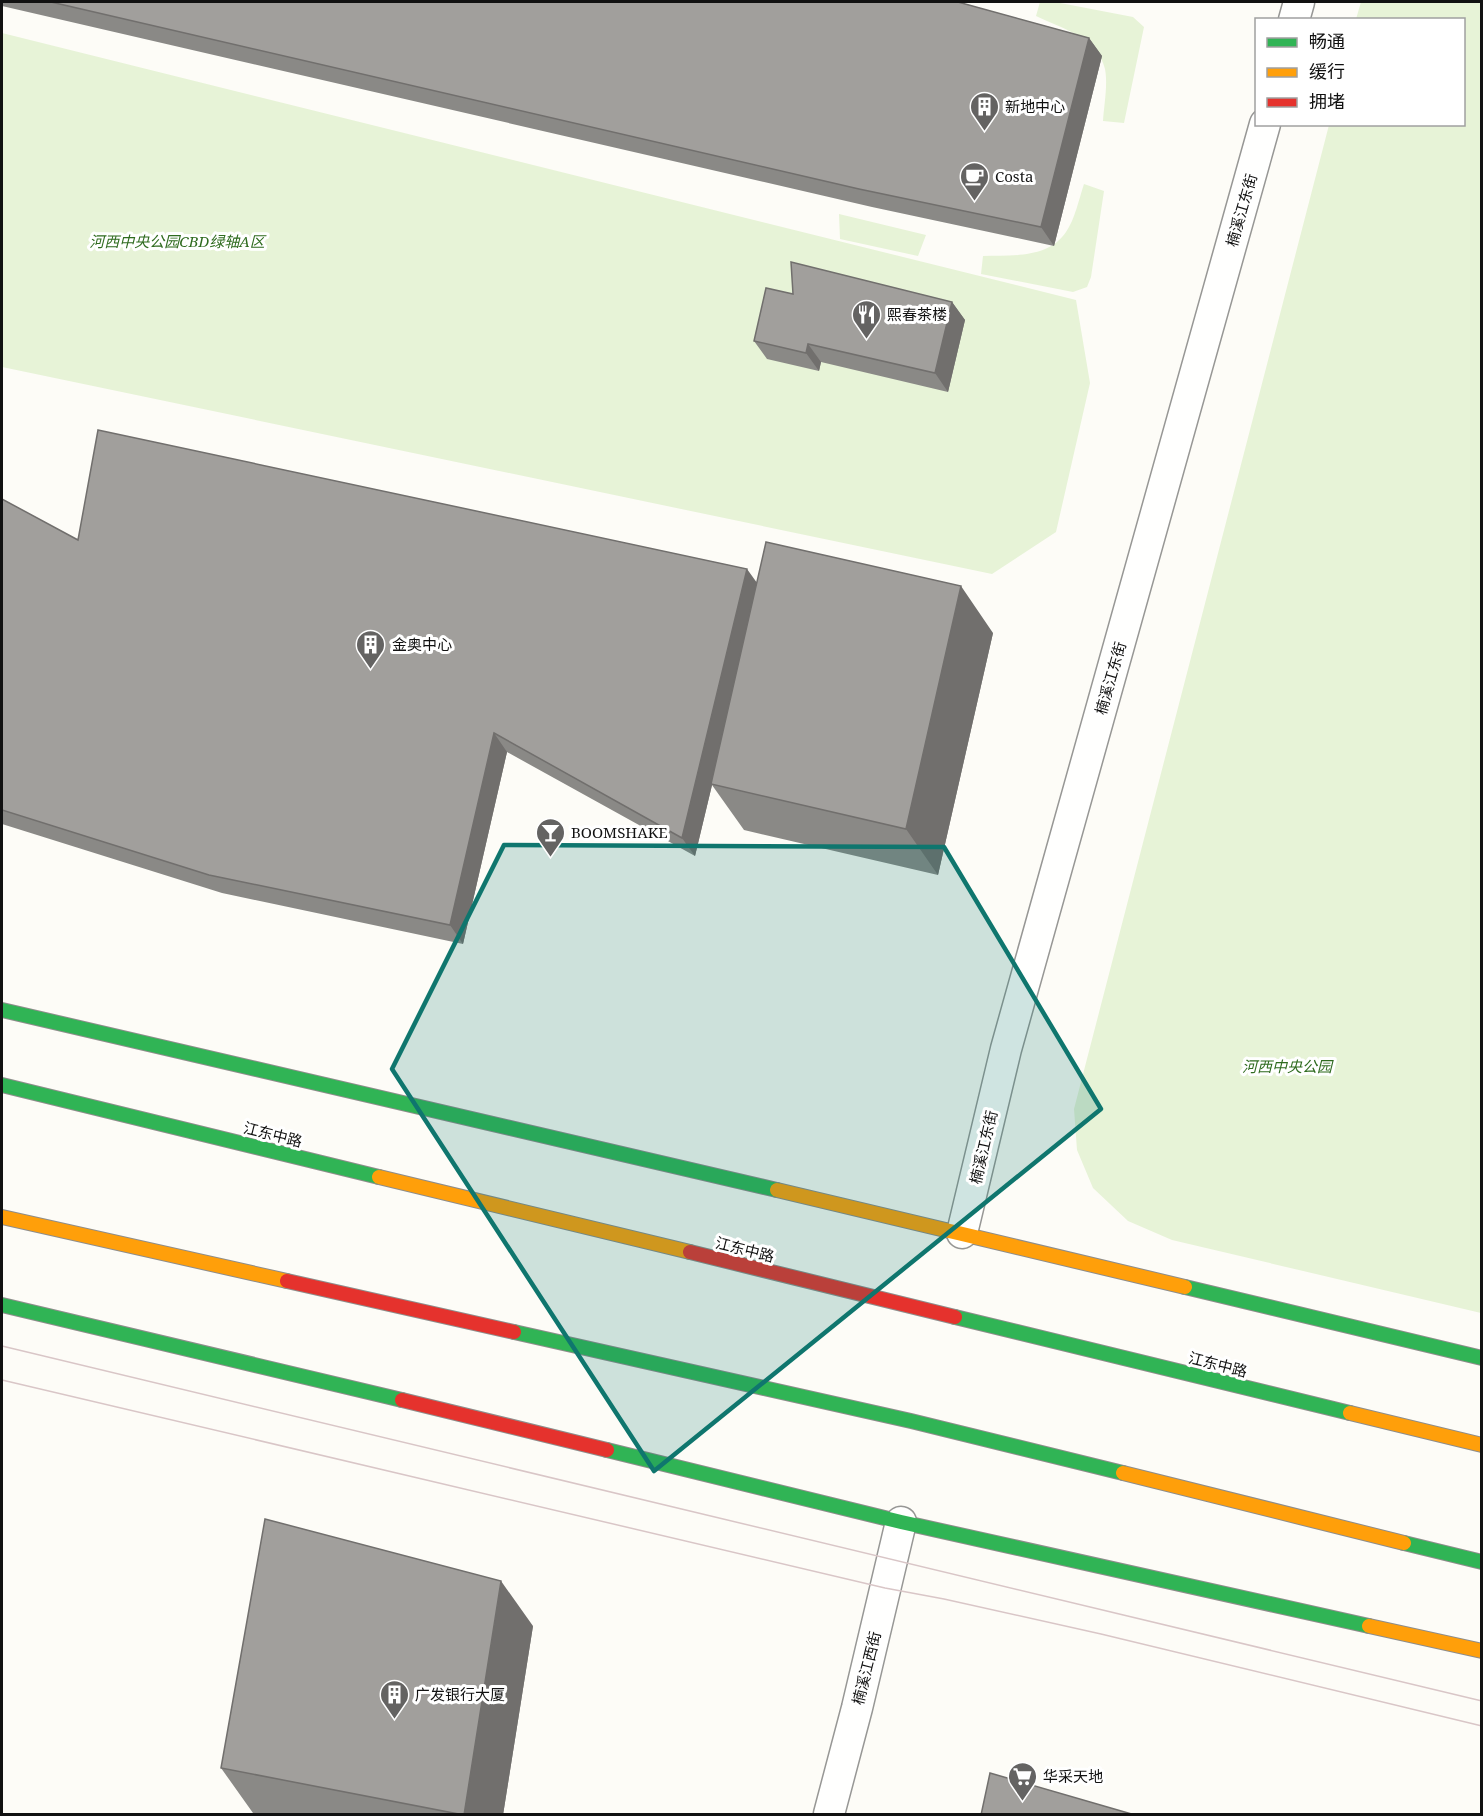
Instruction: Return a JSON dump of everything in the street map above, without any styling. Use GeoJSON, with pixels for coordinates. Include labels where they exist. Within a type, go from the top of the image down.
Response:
{"type":"FeatureCollection","features":[{"type":"Feature","properties":{"kind":"street"},"geometry":{"type":"LineString","coordinates":[[1295,18],[1299,2]]}},
{"type":"Feature","properties":{"kind":"street","name":"楠溪江东街"},"geometry":{"type":"LineString","coordinates":[[962,1233],[1009,1038],[1264,126]]}},
{"type":"Feature","properties":{"kind":"street"},"geometry":{"type":"LineString","coordinates":[[2,1010],[962,1233],[1482,1358]]}},
{"type":"Feature","properties":{"kind":"street","name":"江东中路"},"geometry":{"type":"LineString","coordinates":[[2,1085],[1482,1445]]}},
{"type":"Feature","properties":{"kind":"street"},"geometry":{"type":"LineString","coordinates":[[2,1217],[911,1420],[1482,1562]]}},
{"type":"Feature","properties":{"kind":"street"},"geometry":{"type":"LineString","coordinates":[[2,1305],[901,1522],[1482,1651]]}},
{"type":"Feature","properties":{"kind":"street","name":"楠溪江西街"},"geometry":{"type":"LineString","coordinates":[[829,1815],[901,1522]]}},
{"type":"Feature","properties":{"kind":"highlighted area"},"geometry":{"type":"Polygon","coordinates":[[[504,845],[944,847],[1101,1109],[654,1471],[392,1069],[504,845]]]}},
{"type":"Feature","properties":{"kind":"green space"},"geometry":{"type":"Polygon","coordinates":[[[1040,2],[1055,2],[1133,17],[1144,27],[1124,123],[1103,121],[1106,95],[1105,69],[1095,49],[1077,35],[1036,16],[1040,2]]]}},
{"type":"Feature","properties":{"kind":"green space","name":"河西中央公园"},"geometry":{"type":"Polygon","coordinates":[[[1361,2],[1481,2],[1481,1313],[1172,1240],[1128,1221],[1093,1188],[1077,1150],[1074,1109],[1329,126],[1465,126],[1465,18],[1356,18],[1361,2]]]}},
{"type":"Feature","properties":{"kind":"green space","name":"河西中央公园CBD绿轴A区"},"geometry":{"type":"Polygon","coordinates":[[[2,33],[1076,300],[1090,383],[1056,532],[992,574],[2,367],[2,33]]]}},
{"type":"Feature","properties":{"kind":"green space"},"geometry":{"type":"Polygon","coordinates":[[[1084,184],[1104,191],[1091,277],[1087,287],[1073,292],[981,274],[983,256],[1028,254],[1049,247],[1058,241],[1072,221],[1084,184]]]}},
{"type":"Feature","properties":{"kind":"green space"},"geometry":{"type":"Polygon","coordinates":[[[839,214],[926,235],[918,256],[840,239],[839,214]]]}},
{"type":"Feature","properties":{"kind":"building"},"geometry":{"type":"Polygon","coordinates":[[[51,2],[958,2],[1089,38],[1041,227],[859,189],[51,2]]]}},
{"type":"Feature","properties":{"kind":"building","name":"熙春茶楼"},"geometry":{"type":"Polygon","coordinates":[[[791,262],[952,302],[935,373],[808,344],[806,353],[754,341],[766,288],[793,294],[791,262]]]}},
{"type":"Feature","properties":{"kind":"building","name":"金奥中心"},"geometry":{"type":"Polygon","coordinates":[[[98,430],[747,569],[682,838],[494,733],[450,925],[209,875],[2,810],[2,499],[78,540],[98,430]]]}},
{"type":"Feature","properties":{"kind":"building"},"geometry":{"type":"Polygon","coordinates":[[[766,542],[961,586],[906,829],[711,784],[766,542]]]}},
{"type":"Feature","properties":{"kind":"building","name":"广发银行大厦"},"geometry":{"type":"Polygon","coordinates":[[[265,1519],[501,1581],[464,1815],[221,1768],[265,1519]]]}},
{"type":"Feature","properties":{"kind":"building"},"geometry":{"type":"Polygon","coordinates":[[[990,1773],[1135,1815],[981,1815],[990,1773]]]}},
{"type":"Feature","properties":{"kind":"tram line"},"geometry":{"type":"LineString","coordinates":[[2,1346],[1482,1701]]}},
{"type":"Feature","properties":{"kind":"tram line"},"geometry":{"type":"LineString","coordinates":[[2,1380],[885,1588],[1101,1634],[1482,1726]]}},
{"type":"Feature","properties":{"kind":"traffic: fast"},"geometry":{"type":"LineString","coordinates":[[2,1010],[777,1190]]}},
{"type":"Feature","properties":{"kind":"traffic: fast"},"geometry":{"type":"LineString","coordinates":[[2,1085],[379,1177]]}},
{"type":"Feature","properties":{"kind":"traffic: fast"},"geometry":{"type":"LineString","coordinates":[[1185,1287],[1482,1358]]}},
{"type":"Feature","properties":{"kind":"traffic: fast"},"geometry":{"type":"LineString","coordinates":[[2,1305],[402,1400]]}},
{"type":"Feature","properties":{"kind":"traffic: fast"},"geometry":{"type":"LineString","coordinates":[[955,1317],[1350,1413]]}},
{"type":"Feature","properties":{"kind":"traffic: fast"},"geometry":{"type":"LineString","coordinates":[[514,1332],[911,1421],[1123,1473]]}},
{"type":"Feature","properties":{"kind":"traffic: fast"},"geometry":{"type":"LineString","coordinates":[[607,1450],[901,1522],[1369,1626]]}},
{"type":"Feature","properties":{"kind":"traffic: fast"},"geometry":{"type":"LineString","coordinates":[[1404,1543],[1482,1562]]}},
{"type":"Feature","properties":{"kind":"traffic: slow"},"geometry":{"type":"LineString","coordinates":[[379,1177],[690,1252]]}},
{"type":"Feature","properties":{"kind":"traffic: slow"},"geometry":{"type":"LineString","coordinates":[[777,1190],[1185,1287]]}},
{"type":"Feature","properties":{"kind":"traffic: slow"},"geometry":{"type":"LineString","coordinates":[[2,1217],[287,1281]]}},
{"type":"Feature","properties":{"kind":"traffic: slow"},"geometry":{"type":"LineString","coordinates":[[1350,1413],[1482,1445]]}},
{"type":"Feature","properties":{"kind":"traffic: slow"},"geometry":{"type":"LineString","coordinates":[[1123,1473],[1404,1543]]}},
{"type":"Feature","properties":{"kind":"traffic: slow"},"geometry":{"type":"LineString","coordinates":[[1369,1626],[1482,1651]]}},
{"type":"Feature","properties":{"kind":"traffic: jam"},"geometry":{"type":"LineString","coordinates":[[690,1252],[955,1317]]}},
{"type":"Feature","properties":{"kind":"traffic: jam"},"geometry":{"type":"LineString","coordinates":[[287,1281],[514,1332]]}},
{"type":"Feature","properties":{"kind":"traffic: jam"},"geometry":{"type":"LineString","coordinates":[[402,1400],[607,1450]]}},
{"type":"Feature","properties":{"kind":"place","name":"新地中心"},"geometry":{"type":"Point","coordinates":[984,132]}},
{"type":"Feature","properties":{"kind":"place","name":"Costa"},"geometry":{"type":"Point","coordinates":[974,202]}},
{"type":"Feature","properties":{"kind":"place","name":"熙春茶楼"},"geometry":{"type":"Point","coordinates":[866,340]}},
{"type":"Feature","properties":{"kind":"place","name":"金奥中心"},"geometry":{"type":"Point","coordinates":[371,670]}},
{"type":"Feature","properties":{"kind":"place","name":"BOOMSHAKE"},"geometry":{"type":"Point","coordinates":[550,858]}},
{"type":"Feature","properties":{"kind":"place","name":"广发银行大厦"},"geometry":{"type":"Point","coordinates":[394,1720]}},
{"type":"Feature","properties":{"kind":"place","name":"华采天地"},"geometry":{"type":"Point","coordinates":[1022,1802]}}]}
